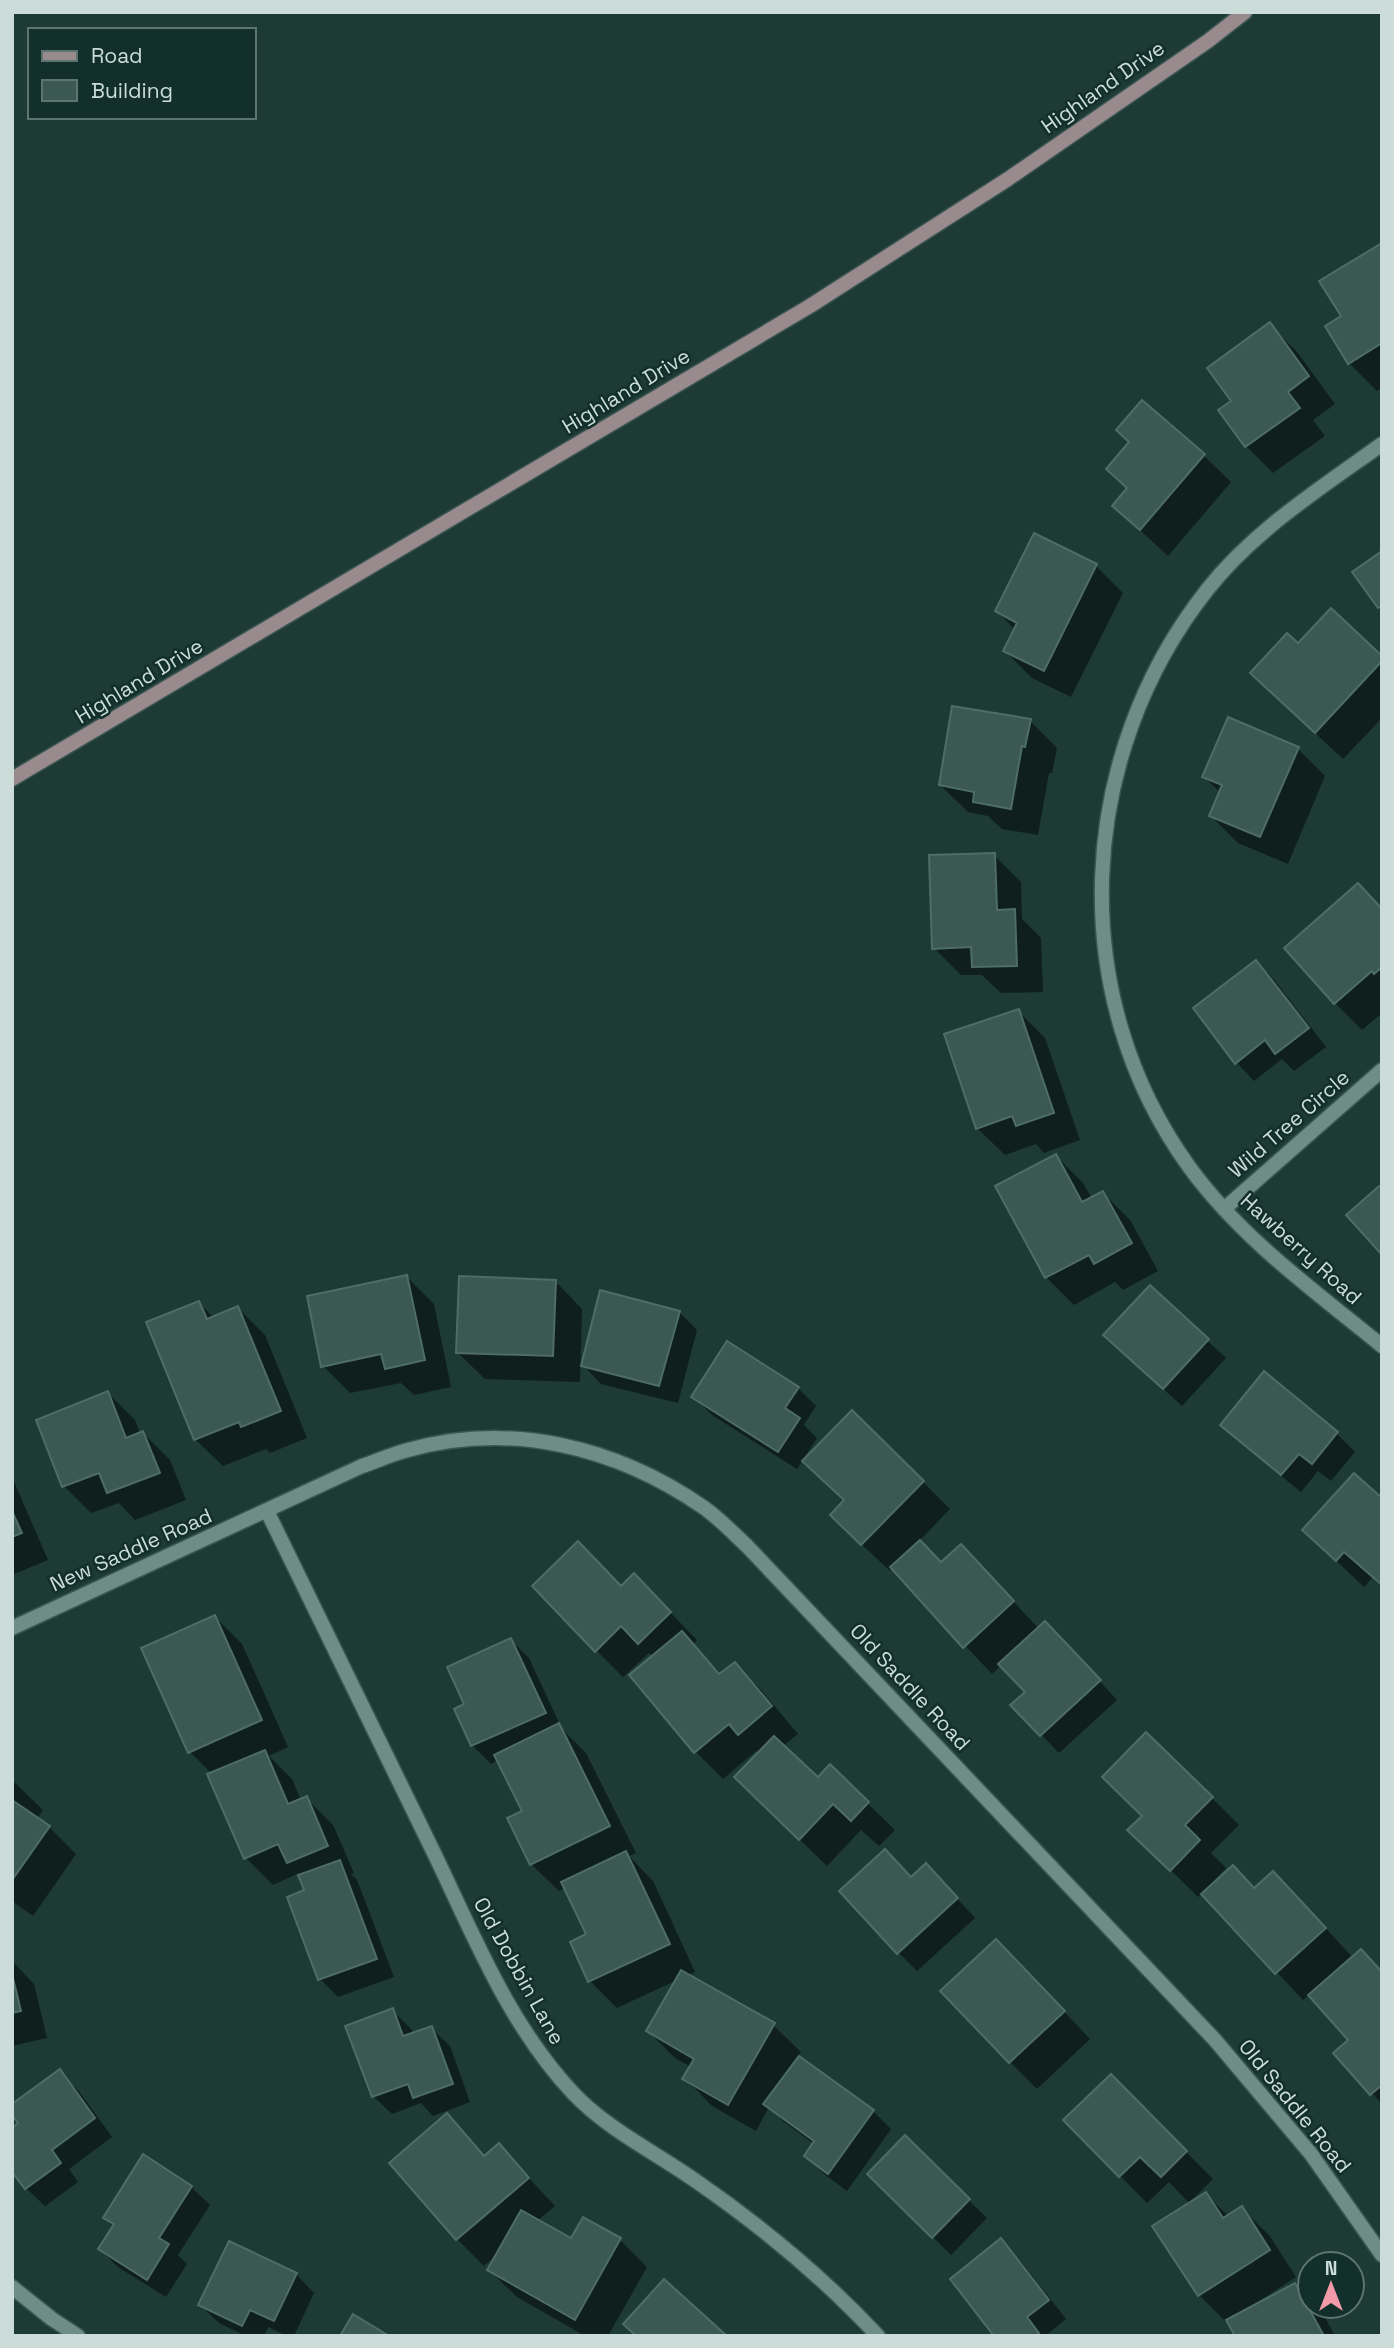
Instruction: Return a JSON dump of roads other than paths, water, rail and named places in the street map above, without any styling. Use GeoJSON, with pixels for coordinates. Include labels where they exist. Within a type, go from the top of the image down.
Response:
{"type":"FeatureCollection","features":[{"type":"Feature","properties":{"kind":"main road","name":"Highland Drive"},"geometry":{"type":"LineString","coordinates":[[12,779],[810,306],[1008,178],[1208,41],[1245,12]]}},
{"type":"Feature","properties":{"kind":"street","name":"Hawberry Road"},"geometry":{"type":"LineString","coordinates":[[1382,444],[1265,530],[1208,588],[1184,621],[1162,657],[1128,731],[1115,771],[1106,814],[1102,859],[1106,953],[1114,999],[1143,1085],[1164,1126],[1190,1168],[1253,1239],[1382,1346]]}},
{"type":"Feature","properties":{"kind":"street","name":"Wild Tree Circle"},"geometry":{"type":"LineString","coordinates":[[1224,1209],[1382,1070]]}},
{"type":"Feature","properties":{"kind":"street","name":"Old Saddle Road"},"geometry":{"type":"LineString","coordinates":[[267,1511],[362,1466],[408,1450],[456,1441],[504,1437],[553,1442],[606,1456],[657,1478],[705,1508],[747,1546],[1215,2040],[1311,2154],[1382,2255]]}},
{"type":"Feature","properties":{"kind":"street","name":"New Saddle Road"},"geometry":{"type":"LineString","coordinates":[[12,1628],[267,1511]]}},
{"type":"Feature","properties":{"kind":"street","name":"Old Dobbin Lane"},"geometry":{"type":"LineString","coordinates":[[267,1511],[496,1981],[541,2057],[576,2096],[615,2129],[677,2167],[742,2213],[805,2265],[878,2336]]}},
{"type":"Feature","properties":{"kind":"street"},"geometry":{"type":"LineString","coordinates":[[12,2287],[78,2336]]}}]}
